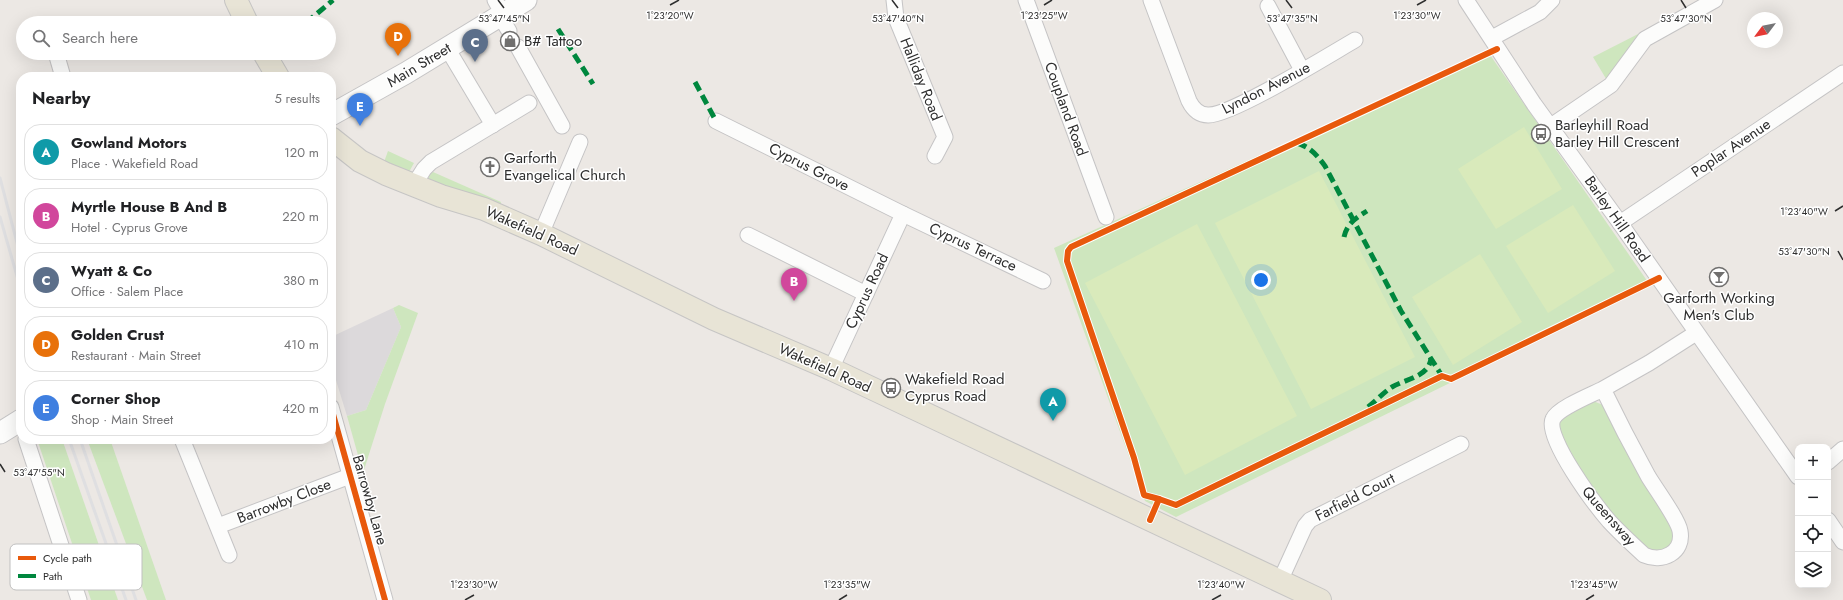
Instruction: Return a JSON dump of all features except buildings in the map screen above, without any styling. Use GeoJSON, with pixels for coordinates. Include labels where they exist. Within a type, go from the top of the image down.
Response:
{"type":"FeatureCollection","features":[{"type":"Feature","properties":{"kind":"main road"},"geometry":{"type":"LineString","coordinates":[[236,0],[244,16]]}},
{"type":"Feature","properties":{"kind":"main road","name":"Main Street"},"geometry":{"type":"LineString","coordinates":[[336,112],[526,0]]}},
{"type":"Feature","properties":{"kind":"main road"},"geometry":{"type":"LineString","coordinates":[[268,60],[275,72]]}},
{"type":"Feature","properties":{"kind":"main road","name":"Wakefield Road"},"geometry":{"type":"LineString","coordinates":[[336,142],[360,161],[386,174],[484,209],[541,234],[714,319],[831,369],[1320,600]]}},
{"type":"Feature","properties":{"kind":"main road"},"geometry":{"type":"LineString","coordinates":[[0,433],[16,429]]}},
{"type":"Feature","properties":{"kind":"street","name":"Halliday Road"},"geometry":{"type":"LineString","coordinates":[[894,0],[896,18],[945,137],[935,156]]}},
{"type":"Feature","properties":{"kind":"street","name":"Coupland Road"},"geometry":{"type":"LineString","coordinates":[[1026,0],[1106,217]]}},
{"type":"Feature","properties":{"kind":"street","name":"Lyndon Avenue"},"geometry":{"type":"LineString","coordinates":[[1151,0],[1189,101],[1192,107],[1202,114],[1215,114],[1232,108],[1355,40]]}},
{"type":"Feature","properties":{"kind":"street","name":"Barley Hill Road"},"geometry":{"type":"LineString","coordinates":[[1466,0],[1518,80],[1795,473]]}},
{"type":"Feature","properties":{"kind":"street"},"geometry":{"type":"LineString","coordinates":[[1492,38],[1540,12],[1552,0]]}},
{"type":"Feature","properties":{"kind":"street"},"geometry":{"type":"LineString","coordinates":[[1551,126],[1611,85],[1645,39],[1715,0]]}},
{"type":"Feature","properties":{"kind":"street"},"geometry":{"type":"LineString","coordinates":[[1268,6],[1302,70]]}},
{"type":"Feature","properties":{"kind":"street"},"geometry":{"type":"LineString","coordinates":[[518,47],[562,126]]}},
{"type":"Feature","properties":{"kind":"street"},"geometry":{"type":"LineString","coordinates":[[447,48],[493,125]]}},
{"type":"Feature","properties":{"kind":"street"},"geometry":{"type":"LineString","coordinates":[[58,60],[62,72]]}},
{"type":"Feature","properties":{"kind":"street","name":"Poplar Avenue"},"geometry":{"type":"LineString","coordinates":[[1620,223],[1843,73]]}},
{"type":"Feature","properties":{"kind":"street"},"geometry":{"type":"LineString","coordinates":[[414,185],[424,169],[431,162],[529,103]]}},
{"type":"Feature","properties":{"kind":"street","name":"Cyprus Grove"},"geometry":{"type":"LineString","coordinates":[[716,120],[903,214]]}},
{"type":"Feature","properties":{"kind":"street"},"geometry":{"type":"LineString","coordinates":[[541,234],[580,142]]}},
{"type":"Feature","properties":{"kind":"street","name":"Cyprus Terrace"},"geometry":{"type":"LineString","coordinates":[[903,214],[1043,281]]}},
{"type":"Feature","properties":{"kind":"street","name":"Cyprus Road"},"geometry":{"type":"LineString","coordinates":[[831,369],[903,214]]}},
{"type":"Feature","properties":{"kind":"street"},"geometry":{"type":"LineString","coordinates":[[748,235],[866,294]]}},
{"type":"Feature","properties":{"kind":"street","name":"Queensway"},"geometry":{"type":"LineString","coordinates":[[1602,389],[1648,475],[1680,530],[1678,545],[1674,552],[1667,557],[1652,558],[1644,555],[1610,522],[1581,484],[1553,434],[1551,424],[1556,414],[1649,363],[1696,332]]}},
{"type":"Feature","properties":{"kind":"street","name":"Barrowby Lane"},"geometry":{"type":"LineString","coordinates":[[336,425],[385,600]]}},
{"type":"Feature","properties":{"kind":"street"},"geometry":{"type":"LineString","coordinates":[[28,444],[61,544]]}},
{"type":"Feature","properties":{"kind":"street","name":"Barrowby Close"},"geometry":{"type":"LineString","coordinates":[[184,444],[229,555]]}},
{"type":"Feature","properties":{"kind":"street","name":"Farfield Court"},"geometry":{"type":"LineString","coordinates":[[1280,581],[1305,526],[1310,520],[1462,444]]}},
{"type":"Feature","properties":{"kind":"street"},"geometry":{"type":"LineString","coordinates":[[1831,459],[1843,449]]}},
{"type":"Feature","properties":{"kind":"street","name":"Barrowby Close"},"geometry":{"type":"LineString","coordinates":[[218,526],[350,476]]}},
{"type":"Feature","properties":{"kind":"street"},"geometry":{"type":"LineString","coordinates":[[1831,524],[1843,542]]}},
{"type":"Feature","properties":{"kind":"street"},"geometry":{"type":"LineString","coordinates":[[76,590],[79,600]]}},
{"type":"Feature","properties":{"kind":"shaded area"},"geometry":{"type":"Polygon","coordinates":[[[393,308],[401,327],[366,410],[347,416],[336,380],[336,335],[393,308]]]}},
{"type":"Feature","properties":{"kind":"green space"},"geometry":{"type":"Polygon","coordinates":[[[1644,31],[1608,82],[1593,57],[1644,31]]]}},
{"type":"Feature","properties":{"kind":"green space"},"geometry":{"type":"Polygon","coordinates":[[[1488,52],[1650,285],[1176,517],[1145,501],[1054,248],[1488,52]]]}},
{"type":"Feature","properties":{"kind":"green space"},"geometry":{"type":"Polygon","coordinates":[[[1524,127],[1562,189],[1496,229],[1458,169],[1524,127]]]}},
{"type":"Feature","properties":{"kind":"green space"},"geometry":{"type":"Polygon","coordinates":[[[388,151],[414,163],[409,172],[384,162],[388,151]]]}},
{"type":"Feature","properties":{"kind":"green space"},"geometry":{"type":"Polygon","coordinates":[[[1319,171],[1415,357],[1311,409],[1215,223],[1319,171]]]}},
{"type":"Feature","properties":{"kind":"green space"},"geometry":{"type":"Polygon","coordinates":[[[433,172],[501,202],[500,207],[428,179],[430,174],[433,172]]]}},
{"type":"Feature","properties":{"kind":"green space"},"geometry":{"type":"Polygon","coordinates":[[[1573,205],[1615,271],[1548,313],[1506,246],[1573,205]]]}},
{"type":"Feature","properties":{"kind":"green space"},"geometry":{"type":"Polygon","coordinates":[[[1197,224],[1297,416],[1185,475],[1085,283],[1197,224]]]}},
{"type":"Feature","properties":{"kind":"green space"},"geometry":{"type":"Polygon","coordinates":[[[1480,254],[1522,322],[1453,365],[1412,297],[1480,254]]]}},
{"type":"Feature","properties":{"kind":"green space"},"geometry":{"type":"Polygon","coordinates":[[[399,305],[418,313],[385,404],[363,473],[347,416],[366,410],[401,327],[393,308],[399,305]]]}},
{"type":"Feature","properties":{"kind":"green space"},"geometry":{"type":"Polygon","coordinates":[[[1593,401],[1603,405],[1673,532],[1673,539],[1670,545],[1659,553],[1643,547],[1600,501],[1558,433],[1559,422],[1562,417],[1593,401]]]}},
{"type":"Feature","properties":{"kind":"green space"},"geometry":{"type":"Polygon","coordinates":[[[39,444],[64,444],[99,544],[72,544],[39,444]]]}},
{"type":"Feature","properties":{"kind":"green space"},"geometry":{"type":"Polygon","coordinates":[[[89,444],[112,444],[166,600],[147,600],[142,587],[142,544],[126,544],[89,444]]]}},
{"type":"Feature","properties":{"kind":"green space"},"geometry":{"type":"Polygon","coordinates":[[[88,590],[115,590],[118,600],[91,600],[88,590]]]}},
{"type":"Feature","properties":{"kind":"railway"},"geometry":{"type":"LineString","coordinates":[[0,178],[16,239]]}},
{"type":"Feature","properties":{"kind":"railway"},"geometry":{"type":"LineString","coordinates":[[0,217],[16,273]]}},
{"type":"Feature","properties":{"kind":"railway"},"geometry":{"type":"LineString","coordinates":[[71,444],[106,544]]}},
{"type":"Feature","properties":{"kind":"railway"},"geometry":{"type":"LineString","coordinates":[[82,444],[117,544]]}},
{"type":"Feature","properties":{"kind":"railway"},"geometry":{"type":"LineString","coordinates":[[122,590],[126,600]]}},
{"type":"Feature","properties":{"kind":"railway"},"geometry":{"type":"LineString","coordinates":[[133,590],[136,600]]}},
{"type":"Feature","properties":{"kind":"marked path"},"geometry":{"type":"LineString","coordinates":[[314,16],[333,0]]}},
{"type":"Feature","properties":{"kind":"marked path"},"geometry":{"type":"LineString","coordinates":[[558,29],[593,84]]}},
{"type":"Feature","properties":{"kind":"marked path"},"geometry":{"type":"LineString","coordinates":[[695,82],[716,121]]}},
{"type":"Feature","properties":{"kind":"marked path"},"geometry":{"type":"LineString","coordinates":[[1297,143],[1313,152],[1325,166],[1401,311],[1442,376]]}},
{"type":"Feature","properties":{"kind":"marked path"},"geometry":{"type":"LineString","coordinates":[[1344,237],[1350,224],[1367,211]]}},
{"type":"Feature","properties":{"kind":"marked path"},"geometry":{"type":"LineString","coordinates":[[1368,407],[1392,387],[1421,374],[1426,370],[1431,359]]}},
{"type":"Feature","properties":{"kind":"cycle path"},"geometry":{"type":"LineString","coordinates":[[1159,499],[1144,495],[1134,458],[1067,261],[1068,251],[1071,247],[1497,49]]}},
{"type":"Feature","properties":{"kind":"cycle path"},"geometry":{"type":"LineString","coordinates":[[1150,520],[1159,499],[1176,505],[1442,376],[1451,379],[1659,278]]}},
{"type":"Feature","properties":{"kind":"cycle path"},"geometry":{"type":"LineString","coordinates":[[336,425],[385,600]]}},
{"type":"Feature","properties":{"kind":"place","name":"B# Tattoo"},"geometry":{"type":"Point","coordinates":[510,41]}},
{"type":"Feature","properties":{"kind":"place","name":"Golden Crust"},"geometry":{"type":"Point","coordinates":[398,56]}},
{"type":"Feature","properties":{"kind":"place","name":"Wyatt & Co"},"geometry":{"type":"Point","coordinates":[475,62]}},
{"type":"Feature","properties":{"kind":"place","name":"Corner Shop"},"geometry":{"type":"Point","coordinates":[360,126]}},
{"type":"Feature","properties":{"kind":"place","name":"Barleyhill Road Barley Hill Crescent"},"geometry":{"type":"Point","coordinates":[1541,134]}},
{"type":"Feature","properties":{"kind":"place","name":"Garforth Evangelical Church"},"geometry":{"type":"Point","coordinates":[490,167]}},
{"type":"Feature","properties":{"kind":"place","name":"Garforth Working Men's Club"},"geometry":{"type":"Point","coordinates":[1719,277]}},
{"type":"Feature","properties":{"kind":"place","name":"Myrtle House B And B"},"geometry":{"type":"Point","coordinates":[794,301]}},
{"type":"Feature","properties":{"kind":"place","name":"Wakefield Road Cyprus Road"},"geometry":{"type":"Point","coordinates":[891,388]}},
{"type":"Feature","properties":{"kind":"place","name":"Gowland Motors"},"geometry":{"type":"Point","coordinates":[1053,421]}}]}
